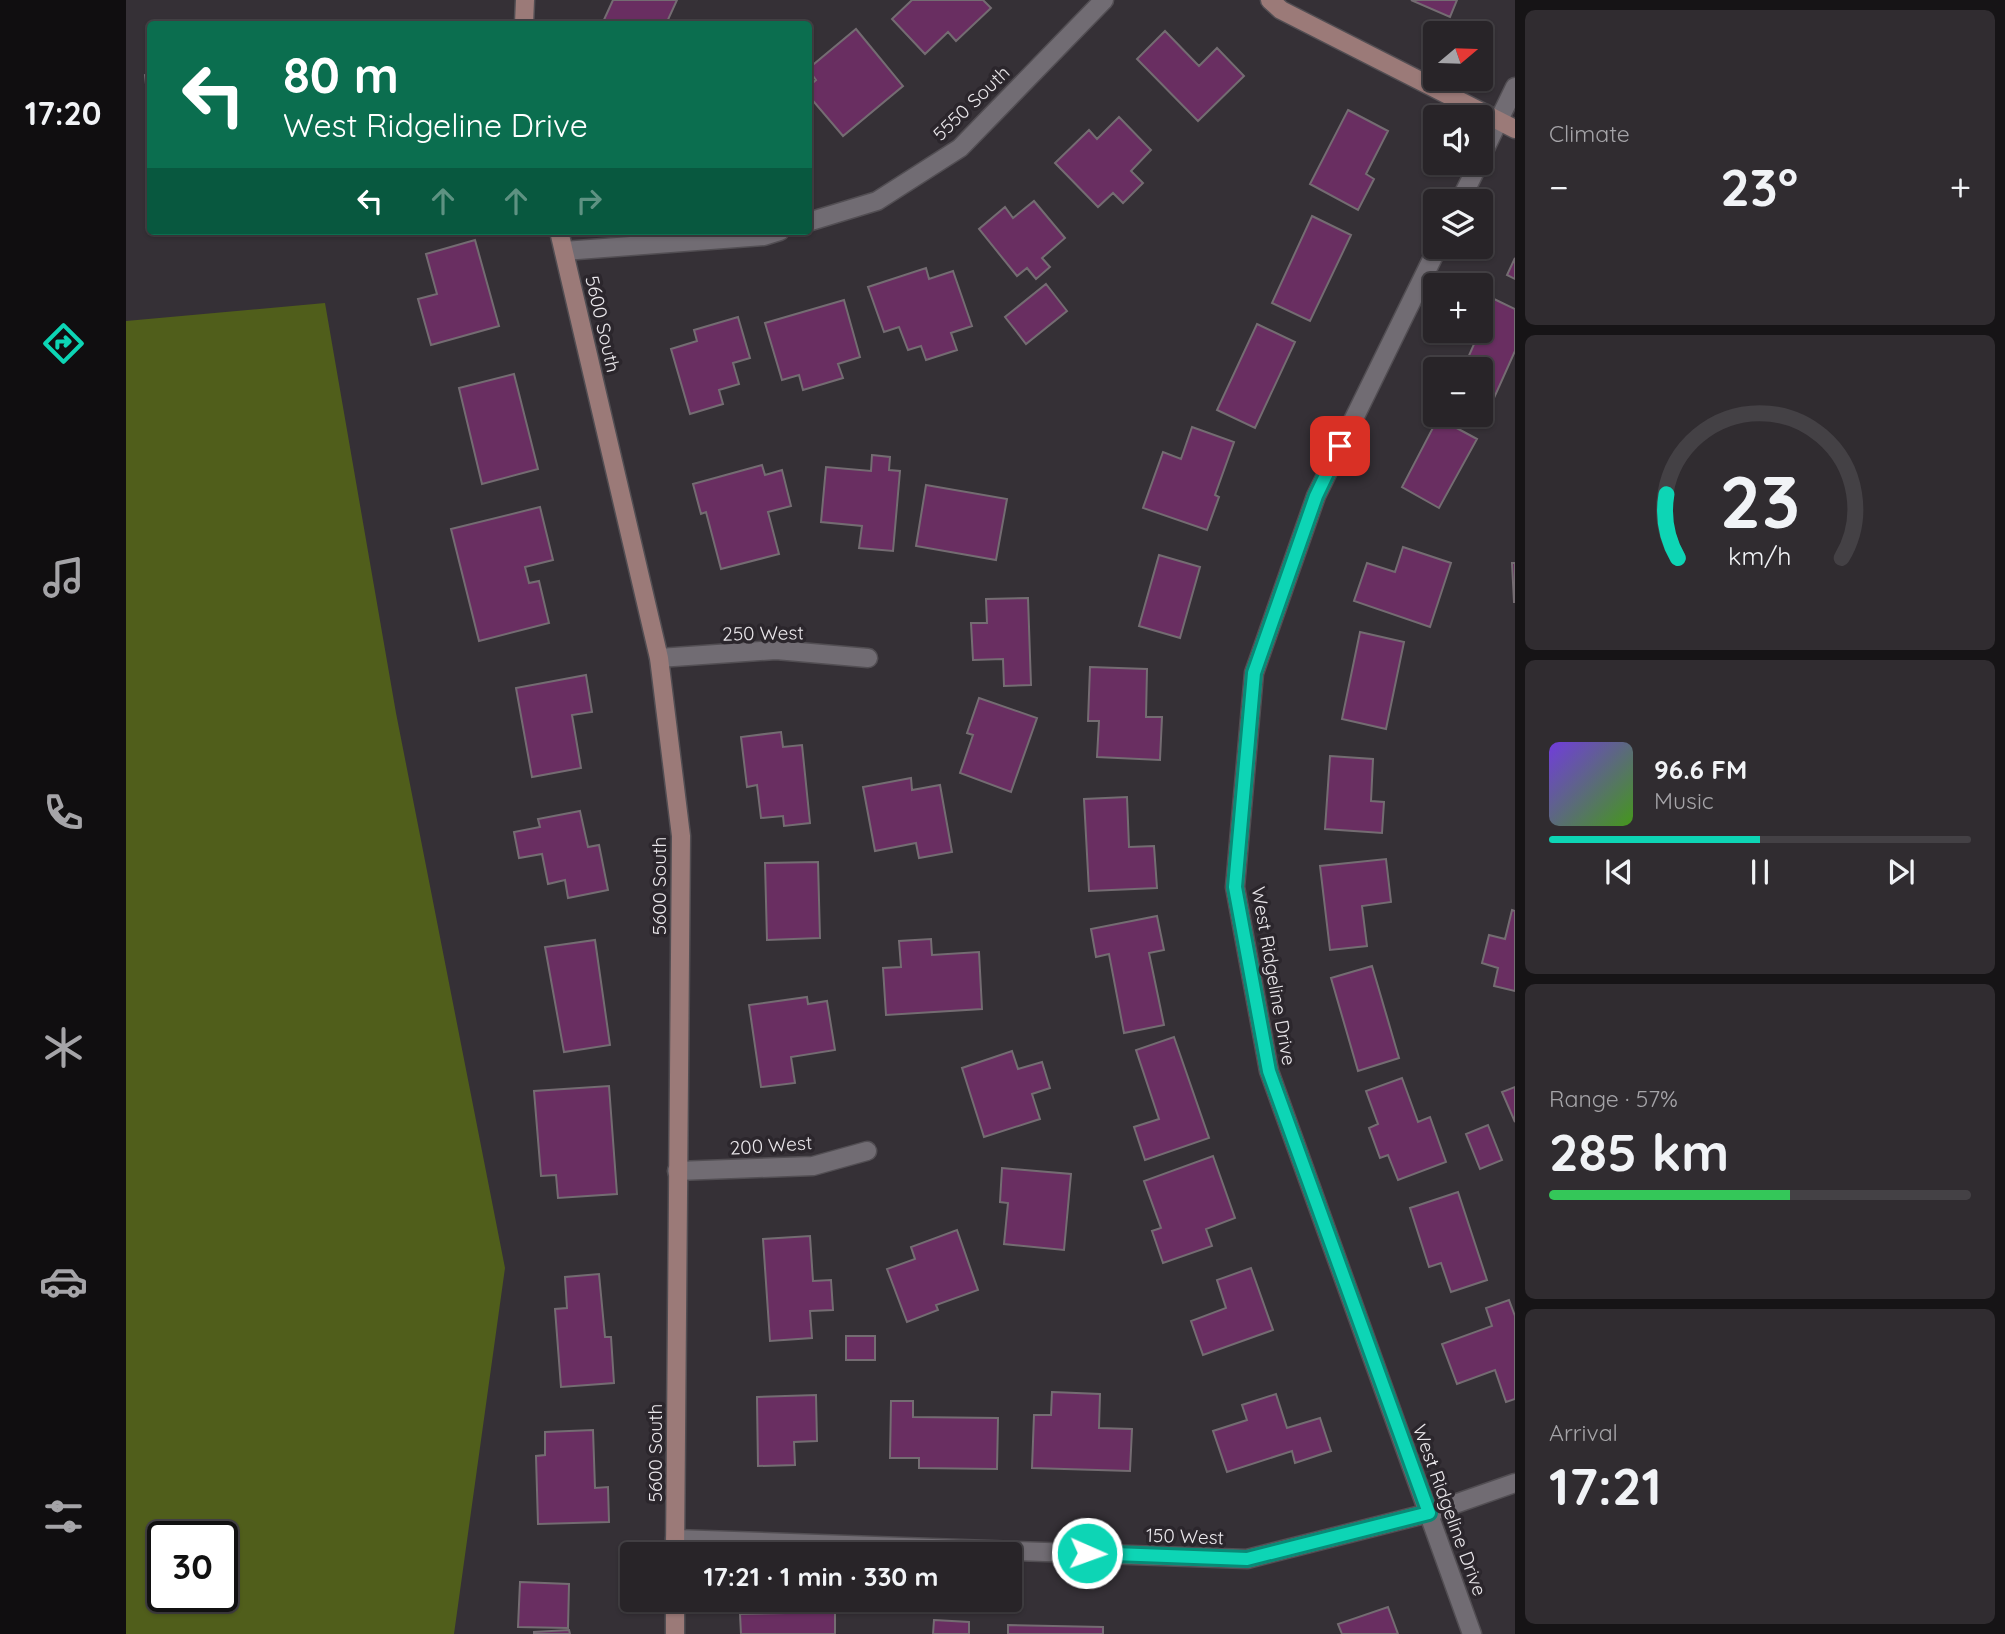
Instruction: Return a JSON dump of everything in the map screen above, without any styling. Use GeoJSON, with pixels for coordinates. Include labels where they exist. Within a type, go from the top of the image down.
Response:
{"type":"FeatureCollection","features":[{"type":"Feature","properties":{"kind":"main road"},"geometry":{"type":"LineString","coordinates":[[524,21],[526,0]]}},
{"type":"Feature","properties":{"kind":"main road"},"geometry":{"type":"LineString","coordinates":[[1270,0],[1281,10],[1506,126]]}},
{"type":"Feature","properties":{"kind":"main road","name":"5600 South"},"geometry":{"type":"LineString","coordinates":[[560,235],[659,658],[681,836],[675,1542]]}},
{"type":"Feature","properties":{"kind":"main road"},"geometry":{"type":"LineString","coordinates":[[675,1612],[675,1634]]}},
{"type":"Feature","properties":{"kind":"street","name":"5550 South"},"geometry":{"type":"LineString","coordinates":[[812,221],[877,201],[960,148],[1104,0]]}},
{"type":"Feature","properties":{"kind":"street"},"geometry":{"type":"LineString","coordinates":[[1493,144],[1506,126],[1515,87]]}},
{"type":"Feature","properties":{"kind":"street"},"geometry":{"type":"LineString","coordinates":[[564,251],[767,235]]}},
{"type":"Feature","properties":{"kind":"street","name":"West Ridgeline Drive"},"geometry":{"type":"LineString","coordinates":[[1432,259],[1316,496],[1254,673],[1235,887],[1269,1071],[1472,1634]]}},
{"type":"Feature","properties":{"kind":"street","name":"250 West"},"geometry":{"type":"LineString","coordinates":[[659,658],[776,650],[868,658]]}},
{"type":"Feature","properties":{"kind":"street","name":"200 West"},"geometry":{"type":"LineString","coordinates":[[677,1171],[813,1166],[867,1151]]}},
{"type":"Feature","properties":{"kind":"street","name":"150 West"},"geometry":{"type":"LineString","coordinates":[[1022,1554],[1247,1559],[1429,1513],[1515,1483]]}},
{"type":"Feature","properties":{"kind":"green space"},"geometry":{"type":"Polygon","coordinates":[[[325,303],[396,713],[505,1268],[454,1634],[126,1634],[126,321],[325,303]]]}},
{"type":"Feature","properties":{"kind":"building"},"geometry":{"type":"Polygon","coordinates":[[[613,0],[677,0],[667,21],[603,21],[613,0]]]}},
{"type":"Feature","properties":{"kind":"building"},"geometry":{"type":"Polygon","coordinates":[[[912,0],[983,0],[991,8],[956,41],[948,32],[925,54],[892,19],[912,0]]]}},
{"type":"Feature","properties":{"kind":"building"},"geometry":{"type":"Polygon","coordinates":[[[1411,0],[1457,0],[1450,17],[1411,0]]]}},
{"type":"Feature","properties":{"kind":"building"},"geometry":{"type":"Polygon","coordinates":[[[856,29],[903,86],[843,136],[812,100],[812,84],[816,80],[812,74],[812,66],[856,29]]]}},
{"type":"Feature","properties":{"kind":"building"},"geometry":{"type":"Polygon","coordinates":[[[1165,31],[1199,66],[1217,48],[1244,76],[1198,121],[1137,59],[1165,31]]]}},
{"type":"Feature","properties":{"kind":"building"},"geometry":{"type":"Polygon","coordinates":[[[1348,110],[1388,131],[1366,174],[1374,179],[1358,210],[1310,184],[1348,110]]]}},
{"type":"Feature","properties":{"kind":"building"},"geometry":{"type":"Polygon","coordinates":[[[1119,117],[1151,150],[1131,171],[1143,183],[1123,203],[1113,193],[1098,207],[1055,163],[1089,130],[1097,139],[1119,117]]]}},
{"type":"Feature","properties":{"kind":"building"},"geometry":{"type":"Polygon","coordinates":[[[1034,201],[1065,238],[1042,258],[1050,267],[1036,279],[1027,268],[1017,276],[979,229],[1005,207],[1013,218],[1034,201]]]}},
{"type":"Feature","properties":{"kind":"building"},"geometry":{"type":"Polygon","coordinates":[[[1312,216],[1351,235],[1310,321],[1272,303],[1312,216]]]}},
{"type":"Feature","properties":{"kind":"building"},"geometry":{"type":"Polygon","coordinates":[[[475,240],[499,326],[431,345],[418,299],[437,294],[426,254],[475,240]]]}},
{"type":"Feature","properties":{"kind":"building"},"geometry":{"type":"Polygon","coordinates":[[[1515,258],[1515,279],[1507,275],[1515,258]]]}},
{"type":"Feature","properties":{"kind":"building"},"geometry":{"type":"Polygon","coordinates":[[[926,268],[929,279],[953,271],[972,326],[951,333],[957,350],[926,360],[921,346],[908,350],[899,327],[884,332],[868,287],[926,268]]]}},
{"type":"Feature","properties":{"kind":"building"},"geometry":{"type":"Polygon","coordinates":[[[1046,284],[1067,311],[1026,344],[1005,317],[1046,284]]]}},
{"type":"Feature","properties":{"kind":"building"},"geometry":{"type":"Polygon","coordinates":[[[1494,299],[1515,309],[1515,351],[1494,398],[1493,357],[1468,357],[1475,343],[1493,343],[1494,299]]]}},
{"type":"Feature","properties":{"kind":"building"},"geometry":{"type":"Polygon","coordinates":[[[844,300],[860,357],[838,364],[843,378],[803,390],[799,375],[782,380],[765,323],[844,300]]]}},
{"type":"Feature","properties":{"kind":"building"},"geometry":{"type":"Polygon","coordinates":[[[738,317],[750,358],[733,363],[739,384],[719,390],[723,404],[690,414],[671,349],[697,341],[694,330],[738,317]]]}},
{"type":"Feature","properties":{"kind":"building"},"geometry":{"type":"Polygon","coordinates":[[[1257,324],[1295,342],[1255,428],[1217,410],[1257,324]]]}},
{"type":"Feature","properties":{"kind":"building"},"geometry":{"type":"Polygon","coordinates":[[[514,374],[538,469],[482,484],[459,388],[514,374]]]}},
{"type":"Feature","properties":{"kind":"building"},"geometry":{"type":"Polygon","coordinates":[[[1192,427],[1234,442],[1215,495],[1219,497],[1207,530],[1143,508],[1163,452],[1181,459],[1192,427]]]}},
{"type":"Feature","properties":{"kind":"building"},"geometry":{"type":"Polygon","coordinates":[[[1433,427],[1455,427],[1477,439],[1439,508],[1402,487],[1433,427]]]}},
{"type":"Feature","properties":{"kind":"building"},"geometry":{"type":"Polygon","coordinates":[[[872,455],[890,457],[889,470],[900,471],[893,551],[859,548],[862,526],[821,522],[826,467],[871,471],[872,455]]]}},
{"type":"Feature","properties":{"kind":"building"},"geometry":{"type":"Polygon","coordinates":[[[762,465],[765,475],[782,470],[791,506],[768,512],[779,554],[721,569],[706,512],[701,514],[693,484],[762,465]]]}},
{"type":"Feature","properties":{"kind":"building"},"geometry":{"type":"Polygon","coordinates":[[[926,485],[1007,499],[996,560],[916,546],[926,485]]]}},
{"type":"Feature","properties":{"kind":"building"},"geometry":{"type":"Polygon","coordinates":[[[540,507],[553,560],[525,567],[529,583],[539,581],[549,623],[479,641],[451,529],[540,507]]]}},
{"type":"Feature","properties":{"kind":"building"},"geometry":{"type":"Polygon","coordinates":[[[1403,547],[1451,563],[1430,627],[1354,601],[1367,563],[1395,572],[1403,547]]]}},
{"type":"Feature","properties":{"kind":"building"},"geometry":{"type":"Polygon","coordinates":[[[1159,555],[1200,567],[1180,638],[1139,626],[1159,555]]]}},
{"type":"Feature","properties":{"kind":"building"},"geometry":{"type":"Polygon","coordinates":[[[1512,563],[1515,563],[1515,602],[1514,602],[1512,563]]]}},
{"type":"Feature","properties":{"kind":"building"},"geometry":{"type":"Polygon","coordinates":[[[1028,598],[1031,685],[1004,686],[1003,659],[973,660],[971,623],[987,623],[986,599],[1028,598]]]}},
{"type":"Feature","properties":{"kind":"building"},"geometry":{"type":"Polygon","coordinates":[[[1360,632],[1404,642],[1386,729],[1342,719],[1360,632]]]}},
{"type":"Feature","properties":{"kind":"building"},"geometry":{"type":"Polygon","coordinates":[[[1090,667],[1147,669],[1146,717],[1162,717],[1160,760],[1097,757],[1099,721],[1088,721],[1090,667]]]}},
{"type":"Feature","properties":{"kind":"building"},"geometry":{"type":"Polygon","coordinates":[[[586,675],[592,712],[572,715],[581,768],[532,777],[516,688],[586,675]]]}},
{"type":"Feature","properties":{"kind":"building"},"geometry":{"type":"Polygon","coordinates":[[[979,698],[1037,718],[1011,792],[960,773],[973,735],[967,733],[979,698]]]}},
{"type":"Feature","properties":{"kind":"building"},"geometry":{"type":"Polygon","coordinates":[[[781,732],[783,747],[802,745],[810,823],[784,826],[783,816],[761,818],[757,785],[747,787],[741,737],[781,732]]]}},
{"type":"Feature","properties":{"kind":"building"},"geometry":{"type":"Polygon","coordinates":[[[1330,756],[1373,759],[1371,801],[1384,802],[1382,833],[1325,829],[1330,756]]]}},
{"type":"Feature","properties":{"kind":"building"},"geometry":{"type":"Polygon","coordinates":[[[911,778],[912,790],[940,785],[952,852],[919,858],[916,843],[875,851],[863,787],[911,778]]]}},
{"type":"Feature","properties":{"kind":"building"},"geometry":{"type":"Polygon","coordinates":[[[1127,797],[1129,847],[1154,846],[1157,888],[1089,891],[1084,799],[1127,797]]]}},
{"type":"Feature","properties":{"kind":"building"},"geometry":{"type":"Polygon","coordinates":[[[580,811],[588,847],[599,845],[608,890],[568,898],[565,880],[548,884],[542,854],[519,858],[514,832],[540,827],[538,819],[580,811]]]}},
{"type":"Feature","properties":{"kind":"building"},"geometry":{"type":"Polygon","coordinates":[[[1386,859],[1391,902],[1362,906],[1367,946],[1330,950],[1320,866],[1386,859]]]}},
{"type":"Feature","properties":{"kind":"building"},"geometry":{"type":"Polygon","coordinates":[[[818,862],[820,938],[767,940],[765,863],[818,862]]]}},
{"type":"Feature","properties":{"kind":"building"},"geometry":{"type":"Polygon","coordinates":[[[1512,910],[1515,911],[1515,991],[1494,986],[1498,968],[1482,963],[1489,935],[1505,939],[1512,910]]]}},
{"type":"Feature","properties":{"kind":"building"},"geometry":{"type":"Polygon","coordinates":[[[1157,916],[1164,950],[1149,953],[1164,1025],[1124,1033],[1109,954],[1096,957],[1091,929],[1157,916]]]}},
{"type":"Feature","properties":{"kind":"building"},"geometry":{"type":"Polygon","coordinates":[[[931,939],[932,955],[979,952],[982,1009],[886,1015],[883,968],[901,967],[899,941],[931,939]]]}},
{"type":"Feature","properties":{"kind":"building"},"geometry":{"type":"Polygon","coordinates":[[[595,940],[610,1045],[564,1052],[545,947],[595,940]]]}},
{"type":"Feature","properties":{"kind":"building"},"geometry":{"type":"Polygon","coordinates":[[[1372,966],[1399,1058],[1358,1071],[1331,978],[1372,966]]]}},
{"type":"Feature","properties":{"kind":"building"},"geometry":{"type":"Polygon","coordinates":[[[807,997],[808,1004],[827,1001],[835,1050],[791,1057],[795,1083],[761,1087],[749,1005],[807,997]]]}},
{"type":"Feature","properties":{"kind":"building"},"geometry":{"type":"Polygon","coordinates":[[[1174,1037],[1209,1138],[1145,1160],[1134,1127],[1159,1119],[1136,1050],[1174,1037]]]}},
{"type":"Feature","properties":{"kind":"building"},"geometry":{"type":"Polygon","coordinates":[[[1012,1051],[1018,1069],[1042,1062],[1050,1088],[1032,1094],[1040,1119],[984,1137],[962,1068],[1012,1051]]]}},
{"type":"Feature","properties":{"kind":"building"},"geometry":{"type":"Polygon","coordinates":[[[1402,1078],[1418,1122],[1430,1117],[1446,1162],[1398,1180],[1388,1155],[1380,1158],[1369,1128],[1378,1124],[1366,1091],[1402,1078]]]}},
{"type":"Feature","properties":{"kind":"building"},"geometry":{"type":"Polygon","coordinates":[[[609,1086],[617,1194],[558,1198],[556,1175],[541,1176],[534,1091],[609,1086]]]}},
{"type":"Feature","properties":{"kind":"building"},"geometry":{"type":"Polygon","coordinates":[[[1515,1087],[1515,1122],[1502,1092],[1515,1087]]]}},
{"type":"Feature","properties":{"kind":"building"},"geometry":{"type":"Polygon","coordinates":[[[1488,1125],[1502,1160],[1480,1169],[1466,1134],[1488,1125]]]}},
{"type":"Feature","properties":{"kind":"building"},"geometry":{"type":"Polygon","coordinates":[[[1213,1156],[1235,1218],[1206,1229],[1212,1246],[1163,1263],[1152,1231],[1161,1228],[1144,1181],[1213,1156]]]}},
{"type":"Feature","properties":{"kind":"building"},"geometry":{"type":"Polygon","coordinates":[[[1002,1168],[1071,1174],[1064,1250],[1004,1244],[1008,1203],[1000,1202],[1002,1168]]]}},
{"type":"Feature","properties":{"kind":"building"},"geometry":{"type":"Polygon","coordinates":[[[1458,1192],[1487,1280],[1451,1292],[1441,1263],[1429,1267],[1410,1208],[1458,1192]]]}},
{"type":"Feature","properties":{"kind":"building"},"geometry":{"type":"Polygon","coordinates":[[[957,1230],[978,1290],[936,1305],[938,1310],[907,1322],[887,1269],[915,1259],[911,1247],[957,1230]]]}},
{"type":"Feature","properties":{"kind":"building"},"geometry":{"type":"Polygon","coordinates":[[[810,1236],[813,1281],[831,1280],[833,1310],[810,1311],[812,1338],[770,1341],[763,1239],[810,1236]]]}},
{"type":"Feature","properties":{"kind":"building"},"geometry":{"type":"Polygon","coordinates":[[[1251,1268],[1273,1330],[1203,1355],[1191,1321],[1226,1308],[1217,1280],[1251,1268]]]}},
{"type":"Feature","properties":{"kind":"building"},"geometry":{"type":"Polygon","coordinates":[[[599,1274],[605,1337],[611,1337],[614,1383],[561,1387],[555,1309],[567,1308],[565,1277],[599,1274]]]}},
{"type":"Feature","properties":{"kind":"building"},"geometry":{"type":"Polygon","coordinates":[[[1509,1300],[1515,1316],[1515,1399],[1506,1402],[1495,1370],[1457,1384],[1442,1344],[1492,1326],[1486,1308],[1509,1300]]]}},
{"type":"Feature","properties":{"kind":"building"},"geometry":{"type":"Polygon","coordinates":[[[846,1336],[875,1336],[875,1360],[846,1360],[846,1336]]]}},
{"type":"Feature","properties":{"kind":"building"},"geometry":{"type":"Polygon","coordinates":[[[1052,1392],[1100,1394],[1099,1428],[1132,1429],[1130,1471],[1032,1468],[1034,1415],[1051,1415],[1052,1392]]]}},
{"type":"Feature","properties":{"kind":"building"},"geometry":{"type":"Polygon","coordinates":[[[1276,1394],[1287,1428],[1320,1418],[1331,1451],[1295,1463],[1292,1451],[1227,1472],[1213,1431],[1247,1420],[1242,1405],[1276,1394]]]}},
{"type":"Feature","properties":{"kind":"building"},"geometry":{"type":"Polygon","coordinates":[[[816,1395],[817,1441],[794,1442],[795,1465],[758,1466],[757,1397],[816,1395]]]}},
{"type":"Feature","properties":{"kind":"building"},"geometry":{"type":"Polygon","coordinates":[[[891,1401],[913,1401],[913,1417],[998,1418],[997,1469],[919,1468],[919,1458],[890,1458],[891,1401]]]}},
{"type":"Feature","properties":{"kind":"building"},"geometry":{"type":"Polygon","coordinates":[[[593,1430],[595,1488],[608,1487],[609,1522],[538,1524],[536,1456],[545,1455],[545,1432],[593,1430]]]}},
{"type":"Feature","properties":{"kind":"building"},"geometry":{"type":"Polygon","coordinates":[[[520,1582],[569,1584],[568,1628],[518,1627],[520,1582]]]}},
{"type":"Feature","properties":{"kind":"building"},"geometry":{"type":"Polygon","coordinates":[[[1388,1607],[1398,1634],[1342,1634],[1338,1624],[1388,1607]]]}},
{"type":"Feature","properties":{"kind":"building"},"geometry":{"type":"Polygon","coordinates":[[[835,1612],[835,1634],[741,1634],[740,1614],[835,1612]]]}},
{"type":"Feature","properties":{"kind":"building"},"geometry":{"type":"Polygon","coordinates":[[[934,1620],[969,1622],[969,1634],[933,1634],[934,1620]]]}},
{"type":"Feature","properties":{"kind":"building"},"geometry":{"type":"Polygon","coordinates":[[[1008,1625],[1103,1627],[1103,1634],[1008,1634],[1008,1625]]]}},
{"type":"Feature","properties":{"kind":"building"},"geometry":{"type":"Polygon","coordinates":[[[569,1630],[570,1634],[534,1634],[534,1632],[569,1630]]]}},
{"type":"Feature","properties":{"kind":"route"},"geometry":{"type":"LineString","coordinates":[[1087,1553],[1247,1559],[1429,1513],[1269,1071],[1235,887],[1246,788],[1254,673],[1316,496],[1340,446]]}}]}
